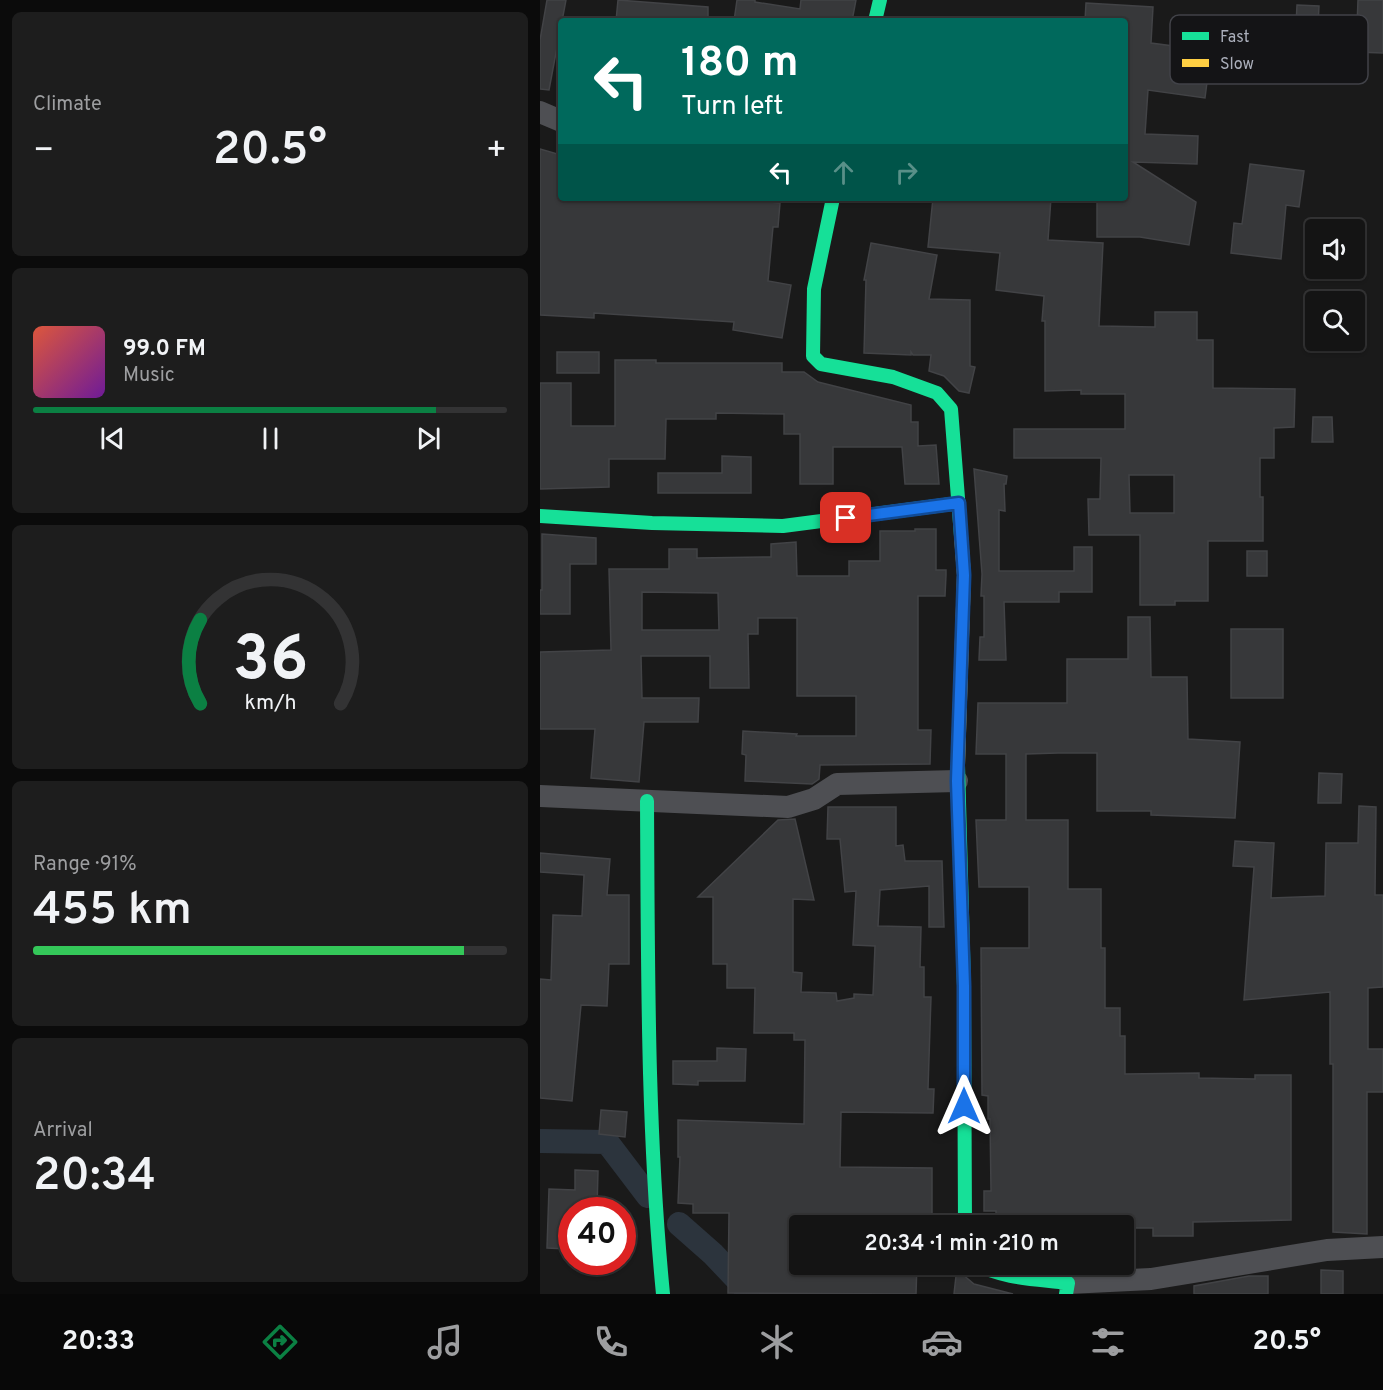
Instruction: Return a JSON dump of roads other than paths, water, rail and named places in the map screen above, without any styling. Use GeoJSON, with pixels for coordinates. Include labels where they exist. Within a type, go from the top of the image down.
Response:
{"type":"FeatureCollection","features":[{"type":"Feature","properties":{"kind":"street"},"geometry":{"type":"LineString","coordinates":[[876,18],[880,0]]}},
{"type":"Feature","properties":{"kind":"street"},"geometry":{"type":"LineString","coordinates":[[540,112],[558,120]]}},
{"type":"Feature","properties":{"kind":"street"},"geometry":{"type":"LineString","coordinates":[[832,201],[813,290],[813,356],[821,364],[893,377],[937,393],[951,408],[964,575],[957,781],[964,986],[964,1215]]}},
{"type":"Feature","properties":{"kind":"street"},"geometry":{"type":"LineString","coordinates":[[540,516],[652,523],[783,526],[959,503]]}},
{"type":"Feature","properties":{"kind":"street"},"geometry":{"type":"LineString","coordinates":[[540,796],[789,807],[814,799],[837,784],[957,781]]}},
{"type":"Feature","properties":{"kind":"street"},"geometry":{"type":"LineString","coordinates":[[647,801],[649,1080],[656,1236],[663,1294]]}},
{"type":"Feature","properties":{"kind":"street"},"geometry":{"type":"LineString","coordinates":[[1008,1275],[1067,1289],[1151,1279],[1327,1250],[1383,1247]]}},
{"type":"Feature","properties":{"kind":"waterway"},"geometry":{"type":"LineString","coordinates":[[540,1141],[607,1142],[648,1196]]}},
{"type":"Feature","properties":{"kind":"waterway"},"geometry":{"type":"LineString","coordinates":[[679,1224],[713,1254],[751,1294]]}}]}
